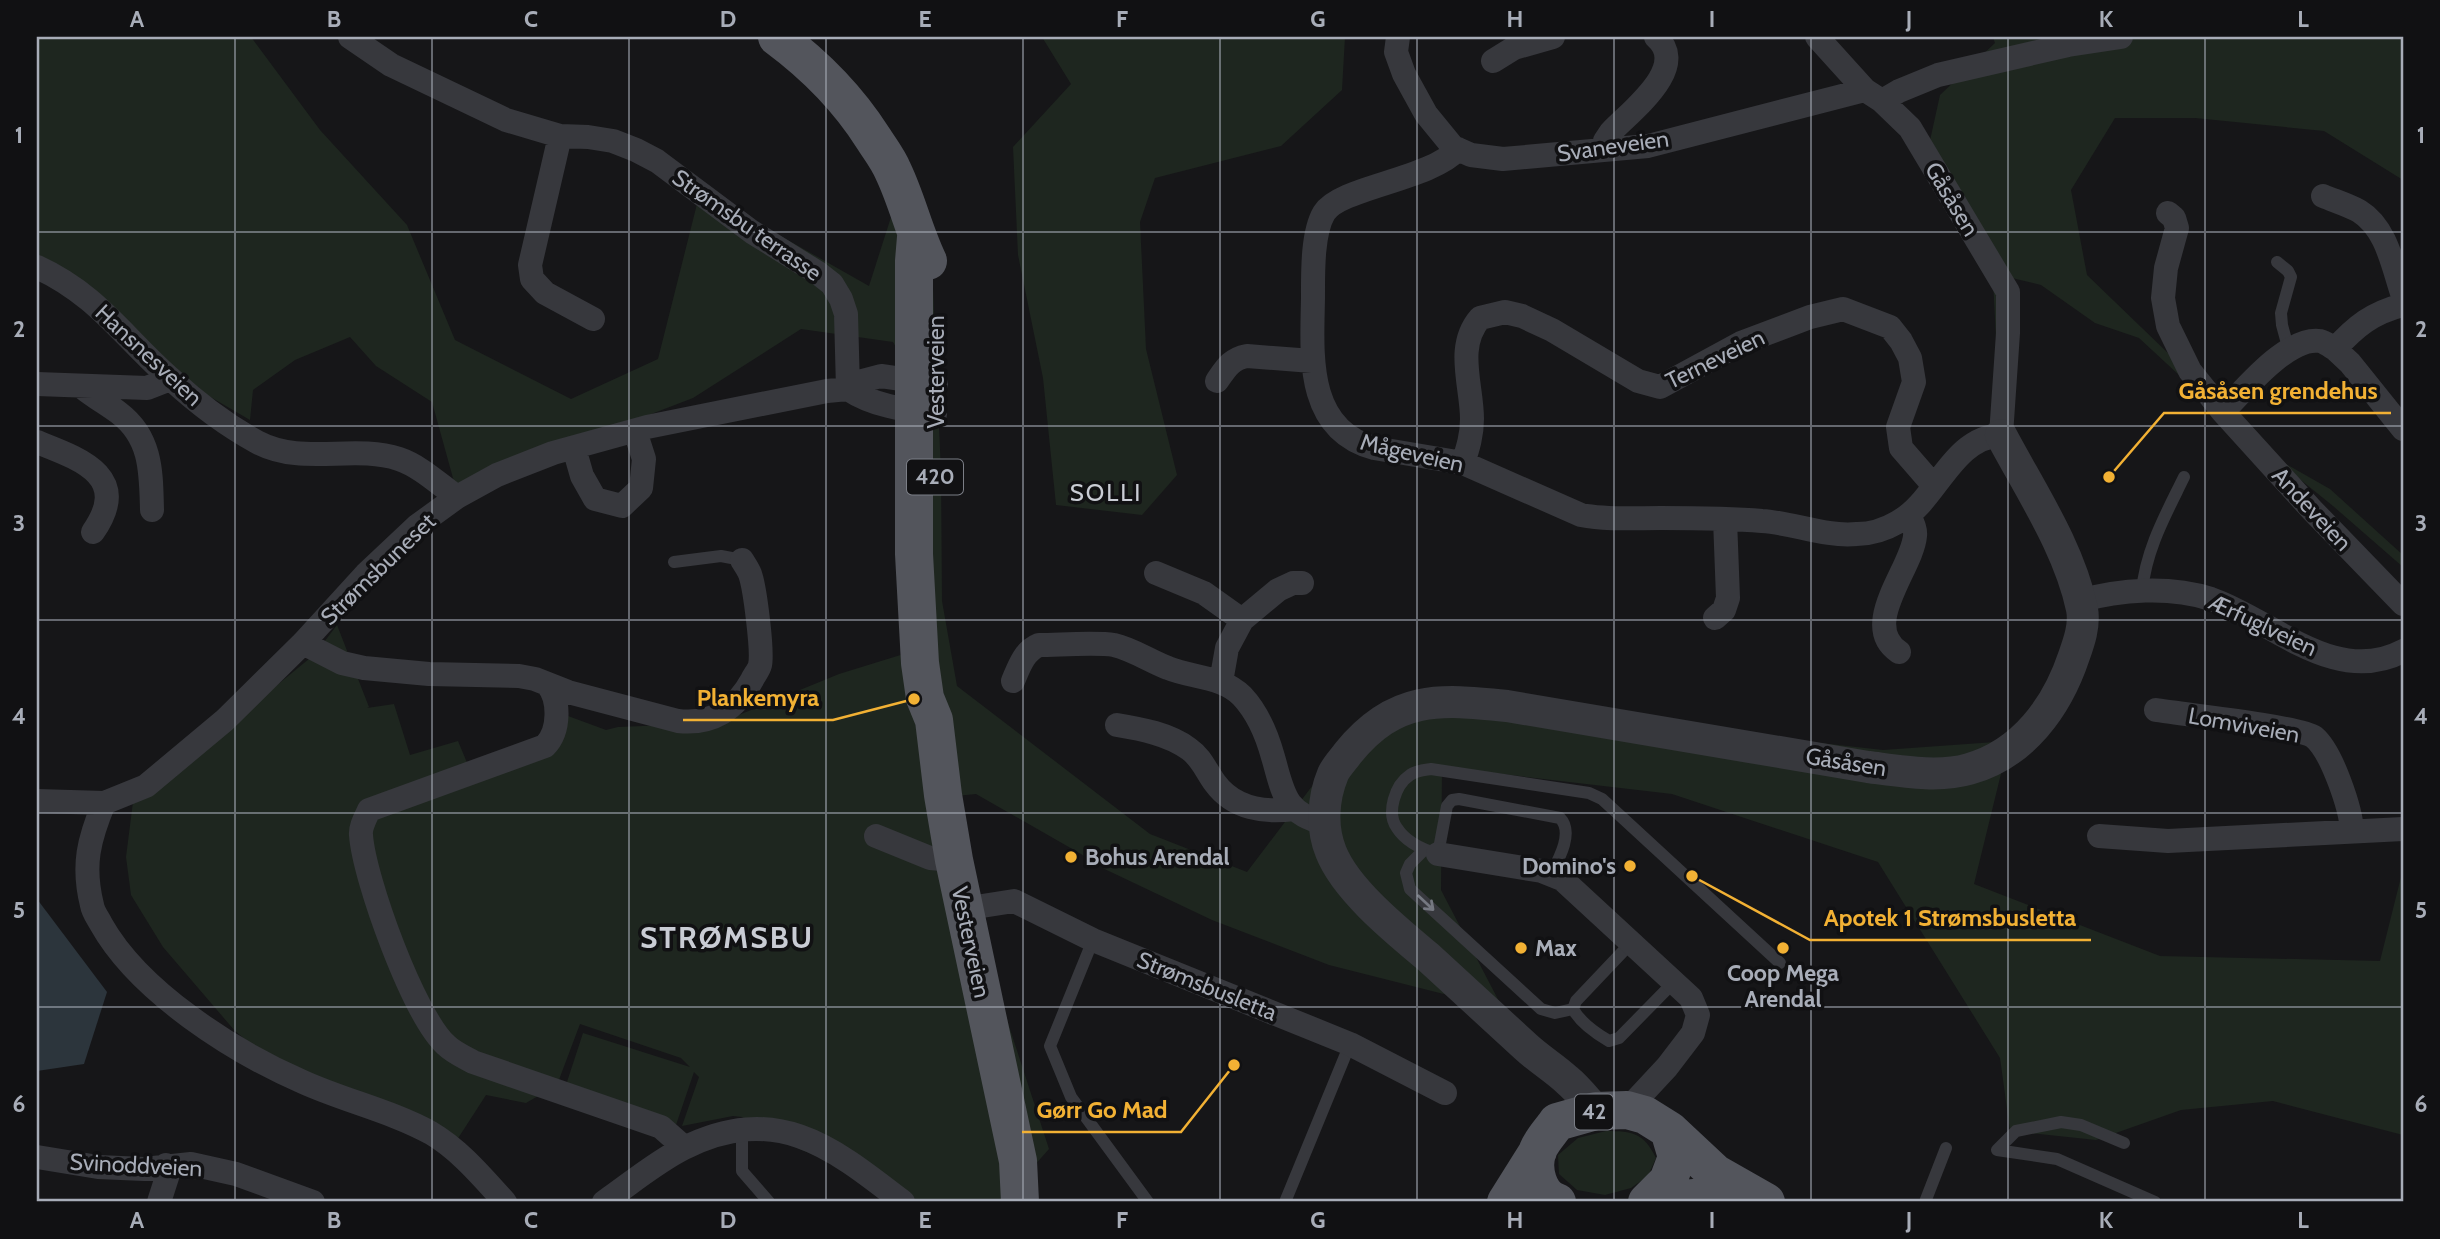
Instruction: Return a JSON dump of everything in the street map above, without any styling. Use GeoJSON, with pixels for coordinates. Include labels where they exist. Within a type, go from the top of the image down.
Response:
{"type":"FeatureCollection","features":[{"type":"Feature","properties":{"kind":"main road","name":"Vesterveien"},"geometry":{"type":"LineString","coordinates":[[778,37],[807,59],[856,111],[891,167],[916,237],[914,261],[925,397],[914,554],[920,663],[925,698],[934,720],[954,860],[1018,1161],[1020,1202]]}},
{"type":"Feature","properties":{"kind":"main road","name":"42"},"geometry":{"type":"LineString","coordinates":[[1547,1137],[1638,1119]]}},
{"type":"Feature","properties":{"kind":"main road"},"geometry":{"type":"LineString","coordinates":[[1638,1119],[1677,1157],[1668,1181],[1647,1202]]}},
{"type":"Feature","properties":{"kind":"main road"},"geometry":{"type":"LineString","coordinates":[[1638,1119],[1715,1173],[1766,1202]]}},
{"type":"Feature","properties":{"kind":"main road"},"geometry":{"type":"LineString","coordinates":[[1506,1202],[1547,1137]]}},
{"type":"Feature","properties":{"kind":"main road"},"geometry":{"type":"LineString","coordinates":[[1547,1137],[1537,1182],[1551,1200],[1557,1202]]}},
{"type":"Feature","properties":{"kind":"main road","name":"Vesterveien"},"geometry":{"type":"LineString","coordinates":[[1018,1161],[1036,1202]]}},
{"type":"Feature","properties":{"kind":"main road"},"geometry":{"type":"LineString","coordinates":[[1647,1202],[1706,1197],[1727,1202]]}},
{"type":"Feature","properties":{"kind":"street","name":"Strømsbu terrasse"},"geometry":{"type":"LineString","coordinates":[[350,37],[391,65],[506,120],[560,136],[613,141],[657,161],[752,232],[818,273],[832,285],[846,314],[848,389]]}},
{"type":"Feature","properties":{"kind":"street"},"geometry":{"type":"LineString","coordinates":[[1398,37],[1396,52],[1404,74],[1426,114],[1453,147],[1458,149]]}},
{"type":"Feature","properties":{"kind":"street"},"geometry":{"type":"LineString","coordinates":[[1493,61],[1514,48],[1553,37]]}},
{"type":"Feature","properties":{"kind":"street"},"geometry":{"type":"LineString","coordinates":[[1604,148],[1611,132],[1658,83],[1665,71],[1668,54],[1665,44],[1656,37]]}},
{"type":"Feature","properties":{"kind":"street"},"geometry":{"type":"LineString","coordinates":[[1817,37],[1874,96]]}},
{"type":"Feature","properties":{"kind":"street","name":"Svaneveien"},"geometry":{"type":"LineString","coordinates":[[1458,149],[1471,155],[1503,159],[1648,146],[1899,91],[1938,75],[2067,45],[2121,37]]}},
{"type":"Feature","properties":{"kind":"street","name":"Gåsåsen"},"geometry":{"type":"LineString","coordinates":[[1638,1119],[1568,1080],[1537,1057],[1367,901],[1335,862],[1325,823],[1325,806],[1333,772],[1354,747],[1379,723],[1397,711],[1420,704],[1463,701],[1507,706],[1890,769],[1945,772],[1970,769],[2011,750],[2033,729],[2065,683],[2081,636],[2082,612],[2074,578],[2001,435],[2008,292],[1910,128],[1874,96]]}},
{"type":"Feature","properties":{"kind":"street"},"geometry":{"type":"LineString","coordinates":[[560,136],[530,265],[532,279],[545,292],[593,319]]}},
{"type":"Feature","properties":{"kind":"street","name":"Mågeveien"},"geometry":{"type":"LineString","coordinates":[[1458,149],[1419,174],[1365,190],[1331,205],[1323,214],[1313,274],[1312,361],[1315,382],[1329,415],[1347,437],[1374,448],[1463,463],[1581,515],[1601,518],[1765,521],[1849,535],[1881,529],[1909,515],[1947,468],[1966,450],[1991,435],[2001,435]]}},
{"type":"Feature","properties":{"kind":"street"},"geometry":{"type":"LineString","coordinates":[[2323,196],[2359,211],[2372,222],[2383,237],[2403,296]]}},
{"type":"Feature","properties":{"kind":"street","name":"Andeveien"},"geometry":{"type":"LineString","coordinates":[[2168,213],[2174,218],[2177,228],[2166,268],[2163,298],[2168,326],[2190,371],[2223,412],[2312,510],[2403,604]]}},
{"type":"Feature","properties":{"kind":"street"},"geometry":{"type":"LineString","coordinates":[[37,249],[57,263],[78,290]]}},
{"type":"Feature","properties":{"kind":"street","name":"Hansnesveien"},"geometry":{"type":"LineString","coordinates":[[37,267],[78,290],[102,309],[170,379],[217,417],[258,443],[297,454],[399,459],[457,497]]}},
{"type":"Feature","properties":{"kind":"street"},"geometry":{"type":"LineString","coordinates":[[2334,349],[2355,327],[2382,310],[2403,305]]}},
{"type":"Feature","properties":{"kind":"street","name":"Terneveien"},"geometry":{"type":"LineString","coordinates":[[1463,463],[1471,442],[1472,418],[1467,340],[1480,318],[1505,312],[1522,316],[1552,330],[1638,381],[1660,387],[1741,343],[1810,317],[1843,309],[1890,327],[1910,358],[1914,382],[1898,427],[1901,448],[1934,486]]}},
{"type":"Feature","properties":{"kind":"street"},"geometry":{"type":"LineString","coordinates":[[2223,412],[2260,373],[2289,351],[2307,342],[2321,341],[2350,363],[2403,429]]}},
{"type":"Feature","properties":{"kind":"street"},"geometry":{"type":"LineString","coordinates":[[1217,381],[1229,363],[1237,358],[1247,356],[1312,361]]}},
{"type":"Feature","properties":{"kind":"street","name":"Strømsbuneset"},"geometry":{"type":"LineString","coordinates":[[37,801],[104,803],[146,786],[225,720],[303,643],[366,574],[417,526],[457,497],[497,475],[553,453],[635,430],[848,389],[862,381],[881,376],[925,397]]}},
{"type":"Feature","properties":{"kind":"street"},"geometry":{"type":"LineString","coordinates":[[37,384],[147,388],[170,379]]}},
{"type":"Feature","properties":{"kind":"street"},"geometry":{"type":"LineString","coordinates":[[82,387],[122,415],[142,439],[151,465],[152,510]]}},
{"type":"Feature","properties":{"kind":"street"},"geometry":{"type":"LineString","coordinates":[[574,448],[582,476],[595,499],[622,506],[641,488],[644,459],[635,430]]}},
{"type":"Feature","properties":{"kind":"street"},"geometry":{"type":"LineString","coordinates":[[37,442],[77,458],[97,475],[106,487],[108,502],[104,516],[93,531]]}},
{"type":"Feature","properties":{"kind":"street"},"geometry":{"type":"LineString","coordinates":[[1899,652],[1889,645],[1885,621],[1890,596],[1914,545],[1916,533],[1909,515]]}},
{"type":"Feature","properties":{"kind":"street"},"geometry":{"type":"LineString","coordinates":[[1715,618],[1724,610],[1728,598],[1726,519]]}},
{"type":"Feature","properties":{"kind":"street"},"geometry":{"type":"LineString","coordinates":[[303,643],[342,663],[364,668],[429,674],[519,676],[678,721],[695,723],[713,718],[732,707],[745,693],[760,666],[760,645],[750,575],[742,560]]}},
{"type":"Feature","properties":{"kind":"street"},"geometry":{"type":"LineString","coordinates":[[1156,573],[1204,593],[1242,620]]}},
{"type":"Feature","properties":{"kind":"street"},"geometry":{"type":"LineString","coordinates":[[1220,682],[1227,648],[1242,620],[1279,590],[1293,583],[1302,583]]}},
{"type":"Feature","properties":{"kind":"street","name":"Ærfuglveien"},"geometry":{"type":"LineString","coordinates":[[2079,601],[2142,590],[2183,592],[2212,600],[2311,650],[2349,661],[2391,657],[2403,651]]}},
{"type":"Feature","properties":{"kind":"street"},"geometry":{"type":"LineString","coordinates":[[1013,681],[1021,661],[1031,648],[1039,645],[1113,645],[1171,670],[1220,682],[1237,692],[1257,716],[1266,735],[1278,781],[1294,809]]}},
{"type":"Feature","properties":{"kind":"street"},"geometry":{"type":"LineString","coordinates":[[547,684],[554,692],[556,704],[554,733],[545,746],[369,810],[360,832],[376,902],[415,996],[446,1046],[473,1062],[661,1127],[682,1149]]}},
{"type":"Feature","properties":{"kind":"street","name":"Lomviveien"},"geometry":{"type":"LineString","coordinates":[[2155,710],[2314,736],[2336,775],[2351,818],[2352,831]]}},
{"type":"Feature","properties":{"kind":"street"},"geometry":{"type":"LineString","coordinates":[[1117,724],[1144,730],[1187,747],[1198,757],[1222,791],[1238,803],[1257,811],[1294,809],[1325,823]]}},
{"type":"Feature","properties":{"kind":"street"},"geometry":{"type":"LineString","coordinates":[[104,803],[91,832],[86,872],[92,908],[110,940],[136,972],[209,1031],[264,1064],[306,1083],[390,1114],[443,1141],[475,1169],[505,1202]]}},
{"type":"Feature","properties":{"kind":"street"},"geometry":{"type":"LineString","coordinates":[[2099,836],[2168,841],[2403,828]]}},
{"type":"Feature","properties":{"kind":"street"},"geometry":{"type":"LineString","coordinates":[[876,836],[930,858],[954,860]]}},
{"type":"Feature","properties":{"kind":"street"},"geometry":{"type":"LineString","coordinates":[[1431,852],[1551,873],[1572,887],[1691,998],[1698,1015],[1693,1033],[1667,1068],[1638,1119]]}},
{"type":"Feature","properties":{"kind":"street","name":"Strømsbusletta"},"geometry":{"type":"LineString","coordinates":[[964,909],[1014,901],[1093,940],[1350,1044],[1445,1093]]}},
{"type":"Feature","properties":{"kind":"street","name":"Gåsåsen"},"geometry":{"type":"LineString","coordinates":[[1537,1057],[1553,1084],[1547,1137]]}},
{"type":"Feature","properties":{"kind":"street"},"geometry":{"type":"LineString","coordinates":[[1638,1119],[1667,1068]]}},
{"type":"Feature","properties":{"kind":"street"},"geometry":{"type":"LineString","coordinates":[[604,1202],[682,1149],[709,1137],[743,1129],[775,1130],[802,1135],[852,1163],[903,1202]]}},
{"type":"Feature","properties":{"kind":"street","name":"Svinoddveien"},"geometry":{"type":"LineString","coordinates":[[37,1157],[98,1167],[144,1169],[191,1164],[236,1174],[313,1202]]}},
{"type":"Feature","properties":{"kind":"street"},"geometry":{"type":"LineString","coordinates":[[159,1202],[168,1174],[166,1166]]}},
{"type":"Feature","properties":{"kind":"lane"},"geometry":{"type":"LineString","coordinates":[[2277,262],[2288,271],[2291,278],[2281,313],[2289,351]]}},
{"type":"Feature","properties":{"kind":"lane"},"geometry":{"type":"LineString","coordinates":[[2142,590],[2144,568],[2150,548],[2184,477]]}},
{"type":"Feature","properties":{"kind":"lane"},"geometry":{"type":"LineString","coordinates":[[674,562],[721,556],[742,560]]}},
{"type":"Feature","properties":{"kind":"lane"},"geometry":{"type":"LineString","coordinates":[[1431,852],[1397,829],[1391,816],[1394,798],[1400,785],[1408,776],[1419,771],[1431,769],[1589,793],[1610,805],[1780,963]]}},
{"type":"Feature","properties":{"kind":"lane"},"geometry":{"type":"LineString","coordinates":[[1551,873],[1561,854],[1566,829],[1560,818],[1459,799],[1452,800],[1447,806],[1431,852],[1410,864],[1406,873],[1410,889],[1541,1009],[1555,1013],[1573,1009]]}},
{"type":"Feature","properties":{"kind":"lane"},"geometry":{"type":"LineString","coordinates":[[1093,940],[1049,1046],[1071,1097],[1148,1202]]}},
{"type":"Feature","properties":{"kind":"lane"},"geometry":{"type":"LineString","coordinates":[[1631,943],[1576,1001],[1573,1009],[1576,1015],[1609,1041],[1619,1038],[1673,982]]}},
{"type":"Feature","properties":{"kind":"lane"},"geometry":{"type":"LineString","coordinates":[[1285,1202],[1350,1044]]}},
{"type":"Feature","properties":{"kind":"lane"},"geometry":{"type":"LineString","coordinates":[[2124,1143],[2081,1125],[2061,1122],[2016,1131],[1997,1150],[2057,1159],[2155,1202]]}},
{"type":"Feature","properties":{"kind":"lane"},"geometry":{"type":"LineString","coordinates":[[743,1129],[743,1171],[769,1202]]}},
{"type":"Feature","properties":{"kind":"lane"},"geometry":{"type":"LineString","coordinates":[[1925,1202],[1946,1148]]}},
{"type":"Feature","properties":{"kind":"shaded area"},"geometry":{"type":"Polygon","coordinates":[[[37,37],[251,37],[320,130],[407,225],[455,340],[571,399],[658,359],[698,200],[756,222],[869,286],[899,192],[930,218],[941,472],[942,601],[957,686],[1150,834],[1247,872],[1325,769],[1407,701],[1883,750],[2009,741],[1974,884],[2160,956],[2380,961],[2403,869],[2403,1135],[2273,1101],[2181,1110],[2096,1140],[2010,1131],[2000,1058],[1878,862],[1672,794],[1442,767],[1441,890],[1503,1009],[1329,965],[1212,920],[1094,864],[976,794],[946,797],[1009,1026],[1049,1149],[1002,1202],[915,1202],[906,1194],[776,1139],[742,1117],[733,1116],[682,1126],[699,1077],[694,1072],[676,1125],[565,1088],[583,1033],[690,1067],[681,1058],[580,1024],[557,1085],[526,1103],[486,1095],[455,1143],[287,1074],[235,1031],[163,947],[131,895],[126,857],[134,794],[221,731],[315,654],[337,625],[369,707],[367,708],[394,704],[410,755],[458,741],[473,777],[559,743],[568,716],[606,730],[618,727],[719,723],[839,674],[907,653],[928,404],[893,342],[801,329],[693,398],[456,489],[432,402],[376,366],[350,337],[295,360],[253,390],[250,420],[154,364],[55,285],[37,276],[37,37]]]}},
{"type":"Feature","properties":{"kind":"shaded area"},"geometry":{"type":"Polygon","coordinates":[[[1042,37],[1345,37],[1342,90],[1281,146],[1155,178],[1140,222],[1146,349],[1177,475],[1142,515],[1056,505],[1043,378],[1018,255],[1013,147],[1071,84],[1042,37]]]}},
{"type":"Feature","properties":{"kind":"shaded area"},"geometry":{"type":"Polygon","coordinates":[[[1993,37],[2403,37],[2403,180],[2324,131],[2195,118],[2115,118],[2071,190],[2087,275],[2279,460],[2330,489],[2403,555],[2403,567],[2234,426],[2139,338],[2095,323],[2041,285],[2012,278],[1996,339],[1992,260],[1929,145],[1940,95],[1995,43],[1993,37]]]}},
{"type":"Feature","properties":{"kind":"shaded area"},"geometry":{"type":"Polygon","coordinates":[[[37,899],[107,992],[84,1064],[37,1071],[37,899]]]}},
{"type":"Feature","properties":{"kind":"shaded area"},"geometry":{"type":"Polygon","coordinates":[[[1606,1131],[1631,1133],[1647,1143],[1656,1158],[1648,1176],[1631,1188],[1605,1195],[1577,1190],[1559,1174],[1558,1155],[1578,1138],[1606,1131]]]}},
{"type":"Feature","properties":{"kind":"place","name":"Gåsåsen grendehus"},"geometry":{"type":"Point","coordinates":[2109,477]}},
{"type":"Feature","properties":{"kind":"place","name":"Plankemyra"},"geometry":{"type":"Point","coordinates":[914,699]}},
{"type":"Feature","properties":{"kind":"place","name":"Bohus Arendal"},"geometry":{"type":"Point","coordinates":[1071,857]}},
{"type":"Feature","properties":{"kind":"place","name":"Domino's"},"geometry":{"type":"Point","coordinates":[1630,866]}},
{"type":"Feature","properties":{"kind":"place","name":"Apotek 1 Strømsbusletta"},"geometry":{"type":"Point","coordinates":[1692,876]}},
{"type":"Feature","properties":{"kind":"place","name":"Max"},"geometry":{"type":"Point","coordinates":[1521,948]}},
{"type":"Feature","properties":{"kind":"place","name":"Coop Mega Arendal"},"geometry":{"type":"Point","coordinates":[1783,948]}},
{"type":"Feature","properties":{"kind":"place","name":"Gørr Go Mad"},"geometry":{"type":"Point","coordinates":[1234,1065]}},
{"type":"Feature","properties":{"kind":"district","name":"SOLLI"},"geometry":{"type":"Point","coordinates":[1106,493]}},
{"type":"Feature","properties":{"kind":"district","name":"STRØMSBU"},"geometry":{"type":"Point","coordinates":[727,938]}}]}
